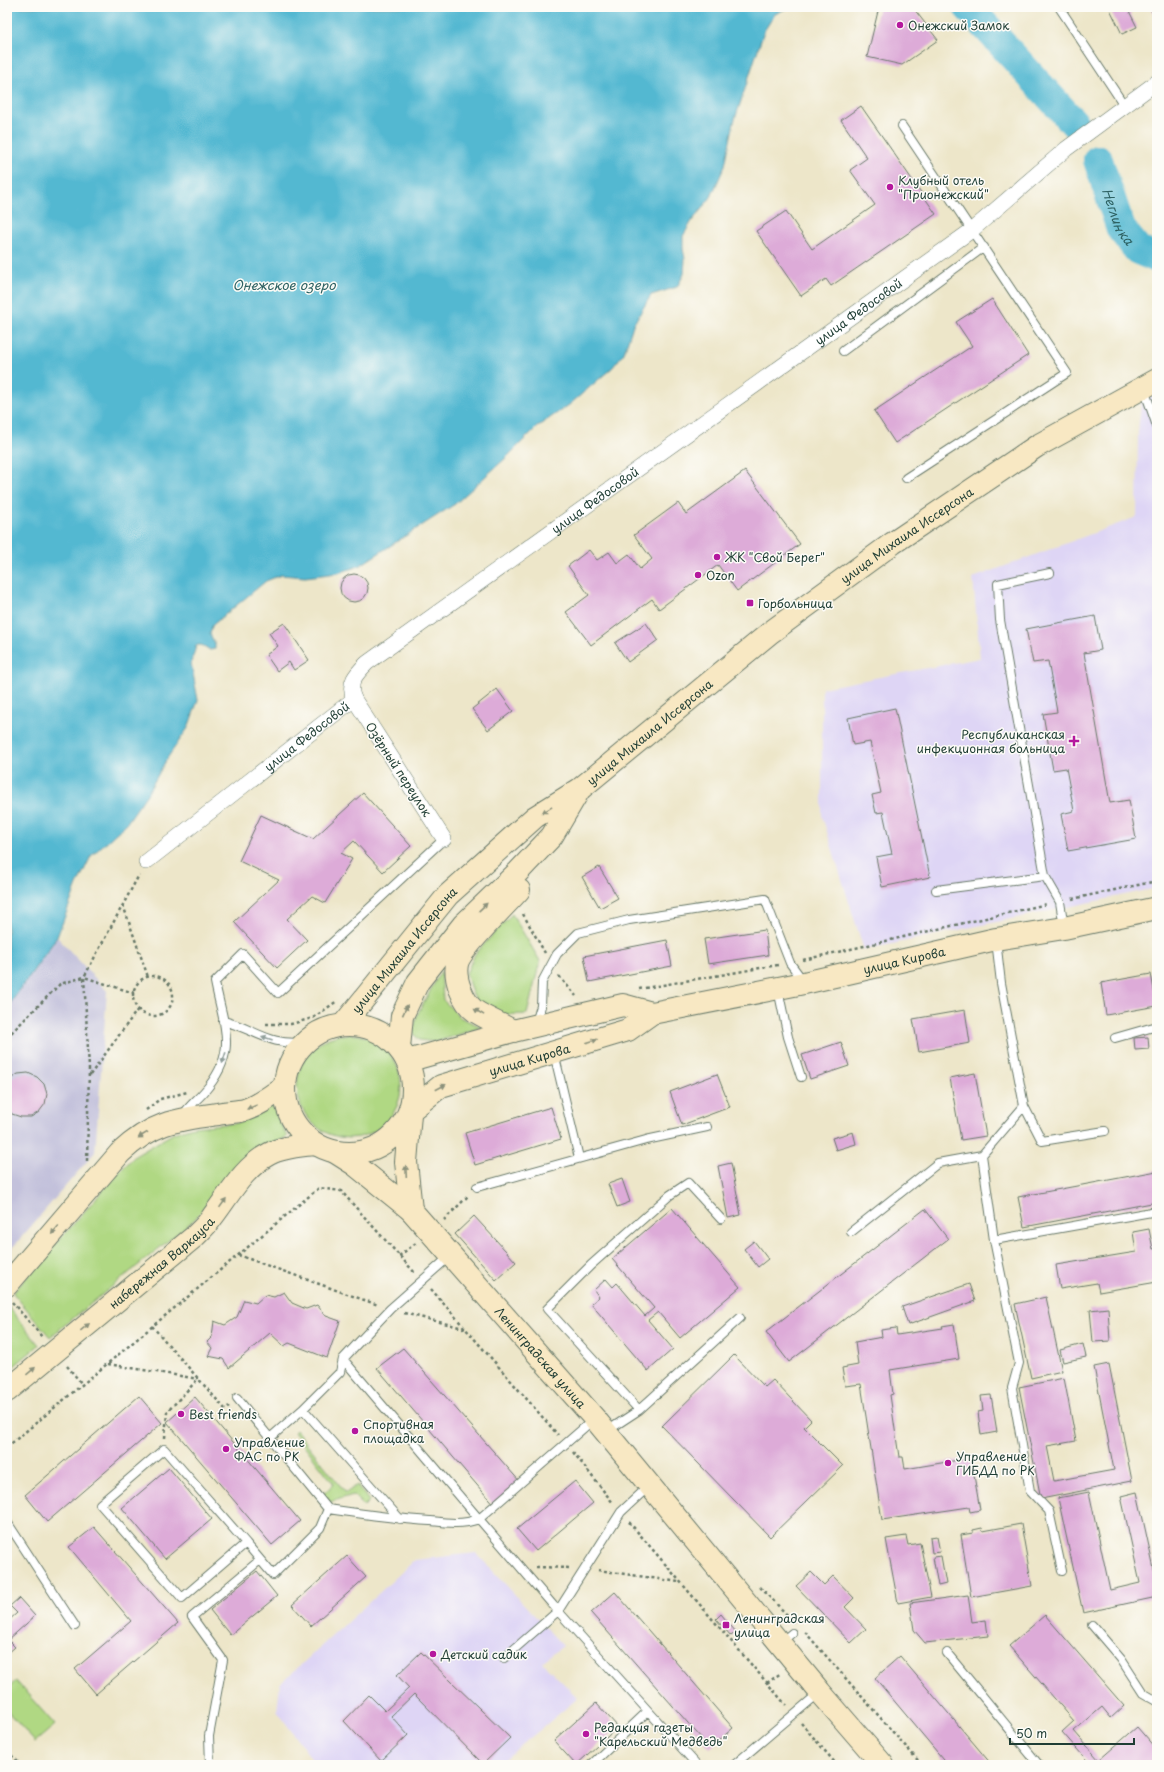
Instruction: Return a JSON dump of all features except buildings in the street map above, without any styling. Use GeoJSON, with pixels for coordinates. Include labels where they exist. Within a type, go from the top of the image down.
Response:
{"type":"FeatureCollection","features":[{"type":"Feature","properties":{"kind":"main road","name":"улица Михаила Иссерсона"},"geometry":{"type":"LineString","coordinates":[[344,1025],[448,896],[535,817],[580,789],[771,632],[893,543],[1037,446],[1150,383]]}},
{"type":"Feature","properties":{"kind":"main road","name":"улица Михаила Иссерсона"},"geometry":{"type":"LineString","coordinates":[[403,1054],[402,1016],[418,982],[463,925],[517,873],[552,836],[580,789]]}},
{"type":"Feature","properties":{"kind":"main road"},"geometry":{"type":"LineString","coordinates":[[513,1031],[474,1010],[463,997],[458,982],[457,964],[470,943],[527,881],[552,836]]}},
{"type":"Feature","properties":{"kind":"main road","name":"улица Кирова"},"geometry":{"type":"LineString","coordinates":[[410,1111],[441,1086],[628,1030],[652,1013],[804,983],[996,939],[1064,928],[1157,908]]}},
{"type":"Feature","properties":{"kind":"main road","name":"улица Кирова"},"geometry":{"type":"LineString","coordinates":[[403,1054],[513,1031],[623,1005],[652,1013]]}},
{"type":"Feature","properties":{"kind":"main road"},"geometry":{"type":"LineString","coordinates":[[410,1111],[399,1131],[381,1146],[358,1153],[335,1152],[314,1144],[298,1128],[288,1108],[285,1086],[290,1062],[305,1042],[316,1034],[329,1028],[344,1025],[364,1026],[383,1034],[403,1054],[413,1077],[406,1162],[407,1187],[411,1210]]}},
{"type":"Feature","properties":{"kind":"main road"},"geometry":{"type":"LineString","coordinates":[[7,1285],[131,1143],[160,1125],[179,1120],[245,1110],[259,1104],[285,1086]]}},
{"type":"Feature","properties":{"kind":"main road","name":"набережная Варкауса"},"geometry":{"type":"LineString","coordinates":[[7,1391],[194,1237],[212,1218],[228,1195],[256,1163],[269,1154],[287,1148],[314,1144]]}},
{"type":"Feature","properties":{"kind":"main road","name":"Ленинградская улица"},"geometry":{"type":"LineString","coordinates":[[335,1152],[354,1164],[411,1210],[600,1425],[650,1486],[710,1550],[786,1638],[820,1692],[883,1765]]}},
{"type":"Feature","properties":{"kind":"street"},"geometry":{"type":"LineString","coordinates":[[1124,105],[1157,82]]}},
{"type":"Feature","properties":{"kind":"street","name":"улица Федосовой"},"geometry":{"type":"LineString","coordinates":[[146,862],[354,700],[351,692],[353,677],[367,663],[972,230],[1066,149],[1124,105]]}},
{"type":"Feature","properties":{"kind":"street","name":"Озёрный переулок"},"geometry":{"type":"LineString","coordinates":[[354,700],[444,839]]}},
{"type":"Feature","properties":{"kind":"lane"},"geometry":{"type":"LineString","coordinates":[[1059,7],[1124,105]]}},
{"type":"Feature","properties":{"kind":"lane"},"geometry":{"type":"LineString","coordinates":[[902,126],[1067,373],[906,478]]}},
{"type":"Feature","properties":{"kind":"lane"},"geometry":{"type":"LineString","coordinates":[[843,351],[984,248]]}},
{"type":"Feature","properties":{"kind":"lane"},"geometry":{"type":"LineString","coordinates":[[1150,383],[1157,426]]}},
{"type":"Feature","properties":{"kind":"lane"},"geometry":{"type":"LineString","coordinates":[[1050,573],[998,584],[1000,620],[1045,876],[1060,902],[1064,928]]}},
{"type":"Feature","properties":{"kind":"lane"},"geometry":{"type":"LineString","coordinates":[[179,1120],[192,1103],[204,1093],[219,1071],[225,1056],[227,1042],[226,1028],[215,982],[243,954],[278,993],[444,839]]}},
{"type":"Feature","properties":{"kind":"lane"},"geometry":{"type":"LineString","coordinates":[[936,890],[1045,876]]}},
{"type":"Feature","properties":{"kind":"lane"},"geometry":{"type":"LineString","coordinates":[[535,1026],[540,1006],[542,982],[557,954],[578,933],[629,920],[765,900],[790,963],[804,983]]}},
{"type":"Feature","properties":{"kind":"lane"},"geometry":{"type":"LineString","coordinates":[[996,939],[1001,983],[1024,1106],[1042,1141],[1105,1131]]}},
{"type":"Feature","properties":{"kind":"lane"},"geometry":{"type":"LineString","coordinates":[[778,988],[788,1037],[801,1077]]}},
{"type":"Feature","properties":{"kind":"lane"},"geometry":{"type":"LineString","coordinates":[[223,1020],[271,1040],[286,1044],[305,1042]]}},
{"type":"Feature","properties":{"kind":"lane"},"geometry":{"type":"LineString","coordinates":[[1115,1038],[1157,1026]]}},
{"type":"Feature","properties":{"kind":"lane"},"geometry":{"type":"LineString","coordinates":[[554,1053],[579,1158]]}},
{"type":"Feature","properties":{"kind":"lane"},"geometry":{"type":"LineString","coordinates":[[851,1232],[938,1163],[982,1154],[1024,1106]]}},
{"type":"Feature","properties":{"kind":"lane"},"geometry":{"type":"LineString","coordinates":[[477,1187],[646,1140],[707,1128]]}},
{"type":"Feature","properties":{"kind":"lane"},"geometry":{"type":"LineString","coordinates":[[982,1154],[994,1240],[1019,1363],[1012,1388],[1030,1491],[1049,1511],[1062,1571]]}},
{"type":"Feature","properties":{"kind":"lane"},"geometry":{"type":"LineString","coordinates":[[639,1410],[547,1309],[591,1265],[670,1195],[688,1183],[721,1219]]}},
{"type":"Feature","properties":{"kind":"lane"},"geometry":{"type":"LineString","coordinates":[[994,1240],[1157,1211]]}},
{"type":"Feature","properties":{"kind":"lane"},"geometry":{"type":"LineString","coordinates":[[270,1438],[303,1409],[340,1372],[343,1359],[390,1309],[451,1256]]}},
{"type":"Feature","properties":{"kind":"lane"},"geometry":{"type":"LineString","coordinates":[[237,1398],[328,1509],[400,1519],[460,1523],[470,1522],[479,1519],[566,1444],[600,1425],[639,1410],[740,1318]]}},
{"type":"Feature","properties":{"kind":"lane"},"geometry":{"type":"LineString","coordinates":[[343,1359],[558,1611],[697,1765]]}},
{"type":"Feature","properties":{"kind":"lane"},"geometry":{"type":"LineString","coordinates":[[303,1409],[400,1519]]}},
{"type":"Feature","properties":{"kind":"lane"},"geometry":{"type":"LineString","coordinates":[[246,1542],[182,1598],[100,1504],[164,1449],[246,1542],[273,1575],[320,1528],[328,1509]]}},
{"type":"Feature","properties":{"kind":"lane"},"geometry":{"type":"LineString","coordinates":[[504,1658],[558,1611],[621,1512],[650,1486]]}},
{"type":"Feature","properties":{"kind":"lane"},"geometry":{"type":"LineString","coordinates":[[7,1522],[75,1626]]}},
{"type":"Feature","properties":{"kind":"lane"},"geometry":{"type":"LineString","coordinates":[[210,1765],[209,1736],[223,1660],[192,1617],[260,1560]]}},
{"type":"Feature","properties":{"kind":"lane"},"geometry":{"type":"LineString","coordinates":[[1092,1625],[1121,1659],[1143,1693],[1157,1701]]}},
{"type":"Feature","properties":{"kind":"lane"},"geometry":{"type":"LineString","coordinates":[[947,1653],[1039,1765]]}},
{"type":"Feature","properties":{"kind":"lane"},"geometry":{"type":"LineString","coordinates":[[734,1765],[820,1692]]}},
{"type":"Feature","properties":{"kind":"lane"},"geometry":{"type":"LineString","coordinates":[[591,1765],[648,1711]]}},
{"type":"Feature","properties":{"kind":"path"},"geometry":{"type":"LineString","coordinates":[[92,1162],[87,1167],[89,1076],[84,977],[146,862]]}},
{"type":"Feature","properties":{"kind":"path"},"geometry":{"type":"LineString","coordinates":[[634,990],[790,963],[1157,881]]}},
{"type":"Feature","properties":{"kind":"path"},"geometry":{"type":"LineString","coordinates":[[123,905],[148,977]]}},
{"type":"Feature","properties":{"kind":"path"},"geometry":{"type":"LineString","coordinates":[[522,914],[558,975],[579,1000]]}},
{"type":"Feature","properties":{"kind":"path"},"geometry":{"type":"LineString","coordinates":[[7,1037],[60,984],[84,977],[134,993]]}},
{"type":"Feature","properties":{"kind":"path"},"geometry":{"type":"LineString","coordinates":[[148,977],[159,977],[168,982],[173,992],[173,1002],[167,1011],[157,1016],[147,1015],[138,1009],[134,1002],[134,993],[139,983],[148,977]]}},
{"type":"Feature","properties":{"kind":"path"},"geometry":{"type":"LineString","coordinates":[[265,1024],[291,1024],[314,1018],[338,1000]]}},
{"type":"Feature","properties":{"kind":"path"},"geometry":{"type":"LineString","coordinates":[[89,1076],[138,1009]]}},
{"type":"Feature","properties":{"kind":"path"},"geometry":{"type":"LineString","coordinates":[[143,1112],[160,1099],[194,1090]]}},
{"type":"Feature","properties":{"kind":"path"},"geometry":{"type":"LineString","coordinates":[[442,1222],[477,1187]]}},
{"type":"Feature","properties":{"kind":"path"},"geometry":{"type":"LineString","coordinates":[[7,1447],[319,1188],[341,1191],[467,1329],[566,1444],[679,1582],[838,1765]]}},
{"type":"Feature","properties":{"kind":"path"},"geometry":{"type":"LineString","coordinates":[[237,1255],[390,1309],[467,1329]]}},
{"type":"Feature","properties":{"kind":"path"},"geometry":{"type":"LineString","coordinates":[[152,1326],[225,1409]]}},
{"type":"Feature","properties":{"kind":"path"},"geometry":{"type":"LineString","coordinates":[[108,1364],[198,1379]]}},
{"type":"Feature","properties":{"kind":"path"},"geometry":{"type":"LineString","coordinates":[[164,1449],[167,1412],[198,1379]]}},
{"type":"Feature","properties":{"kind":"path"},"geometry":{"type":"LineString","coordinates":[[521,1568],[586,1568],[679,1582]]}},
{"type":"Feature","properties":{"kind":"path"},"geometry":{"type":"LineString","coordinates":[[7,1751],[20,1765]]}},
{"type":"Feature","properties":{"kind":"shaded area"},"geometry":{"type":"Polygon","coordinates":[[[1143,387],[1157,390],[1157,888],[864,950],[822,816],[822,688],[980,658],[973,578],[1137,517],[1138,431],[1143,387]]]}},
{"type":"Feature","properties":{"kind":"shaded area"},"geometry":{"type":"Polygon","coordinates":[[[57,937],[107,991],[95,1152],[7,1254],[7,1008],[57,937]]]}},
{"type":"Feature","properties":{"kind":"shaded area","name":"Детский садик"},"geometry":{"type":"Polygon","coordinates":[[[476,1553],[563,1646],[542,1662],[578,1698],[498,1765],[316,1765],[277,1711],[280,1684],[415,1560],[476,1553]]]}},
{"type":"Feature","properties":{"kind":"green space"},"geometry":{"type":"Polygon","coordinates":[[[512,914],[540,961],[527,1014],[504,1014],[484,1007],[473,995],[466,974],[475,954],[512,914]]]}},
{"type":"Feature","properties":{"kind":"green space"},"geometry":{"type":"Polygon","coordinates":[[[441,971],[443,1000],[461,1018],[482,1027],[436,1042],[419,1040],[413,1032],[417,1015],[441,971]]]}},
{"type":"Feature","properties":{"kind":"green space"},"geometry":{"type":"Polygon","coordinates":[[[349,1034],[369,1038],[386,1049],[397,1066],[401,1086],[397,1106],[386,1123],[369,1134],[349,1138],[329,1134],[312,1123],[301,1106],[297,1086],[301,1066],[312,1049],[329,1038],[349,1034]]]}},
{"type":"Feature","properties":{"kind":"green space"},"geometry":{"type":"Polygon","coordinates":[[[272,1106],[287,1137],[259,1150],[236,1168],[195,1219],[50,1337],[13,1293],[119,1172],[135,1156],[174,1133],[193,1127],[237,1123],[272,1106]]]}},
{"type":"Feature","properties":{"kind":"green space"},"geometry":{"type":"Polygon","coordinates":[[[7,1305],[39,1345],[7,1372],[7,1305]]]}},
{"type":"Feature","properties":{"kind":"green space"},"geometry":{"type":"Polygon","coordinates":[[[296,1430],[346,1493],[357,1485],[369,1501],[364,1506],[353,1495],[330,1502],[323,1494],[334,1484],[294,1432],[296,1430]]]}},
{"type":"Feature","properties":{"kind":"green space"},"geometry":{"type":"Polygon","coordinates":[[[16,1681],[55,1725],[35,1742],[7,1711],[7,1689],[16,1681]]]}},
{"type":"Feature","properties":{"kind":"water","name":"Онежское озеро"},"geometry":{"type":"Polygon","coordinates":[[[7,7],[789,7],[775,14],[764,31],[734,122],[725,165],[711,197],[692,221],[683,236],[685,259],[684,274],[677,287],[651,295],[633,325],[624,353],[612,368],[569,405],[538,426],[508,456],[455,504],[359,566],[338,573],[305,577],[281,575],[266,581],[212,626],[210,634],[215,644],[215,649],[210,650],[201,645],[196,646],[191,663],[198,700],[188,728],[168,757],[147,794],[126,824],[91,856],[77,885],[57,937],[7,1008],[7,7]]]}},
{"type":"Feature","properties":{"kind":"water"},"geometry":{"type":"Polygon","coordinates":[[[951,7],[985,7],[1002,34],[1005,49],[999,52],[951,7]]]}},
{"type":"Feature","properties":{"kind":"waterway","name":"Неглинка"},"geometry":{"type":"LineString","coordinates":[[968,7],[1075,124]]}},
{"type":"Feature","properties":{"kind":"waterway","name":"Неглинка"},"geometry":{"type":"LineString","coordinates":[[1098,160],[1121,229],[1138,250],[1157,258]]}},
{"type":"Feature","properties":{"kind":"place","name":"Онежский Замок"},"geometry":{"type":"Point","coordinates":[900,25]}},
{"type":"Feature","properties":{"kind":"place","name":"Клубный отель \"Прионежский\""},"geometry":{"type":"Point","coordinates":[890,187]}},
{"type":"Feature","properties":{"kind":"place","name":"ЖК \"Свой Берег\""},"geometry":{"type":"Point","coordinates":[717,557]}},
{"type":"Feature","properties":{"kind":"place","name":"Ozon"},"geometry":{"type":"Point","coordinates":[698,575]}},
{"type":"Feature","properties":{"kind":"place","name":"Горбольница"},"geometry":{"type":"Point","coordinates":[750,603]}},
{"type":"Feature","properties":{"kind":"place","name":"Республиканская инфекционная больница"},"geometry":{"type":"Point","coordinates":[1074,741]}},
{"type":"Feature","properties":{"kind":"place","name":"Best friends"},"geometry":{"type":"Point","coordinates":[181,1414]}},
{"type":"Feature","properties":{"kind":"place","name":"Спортивная площадка"},"geometry":{"type":"Point","coordinates":[355,1431]}},
{"type":"Feature","properties":{"kind":"place","name":"Управление ФАС по РК"},"geometry":{"type":"Point","coordinates":[226,1449]}},
{"type":"Feature","properties":{"kind":"place","name":"Управление ГИБДД по РК"},"geometry":{"type":"Point","coordinates":[948,1463]}},
{"type":"Feature","properties":{"kind":"place","name":"Ленинградская улица"},"geometry":{"type":"Point","coordinates":[726,1625]}},
{"type":"Feature","properties":{"kind":"place","name":"Детский садик"},"geometry":{"type":"Point","coordinates":[433,1654]}},
{"type":"Feature","properties":{"kind":"place","name":"Редакция газеты \"Карельский Медведь\""},"geometry":{"type":"Point","coordinates":[586,1734]}}]}
